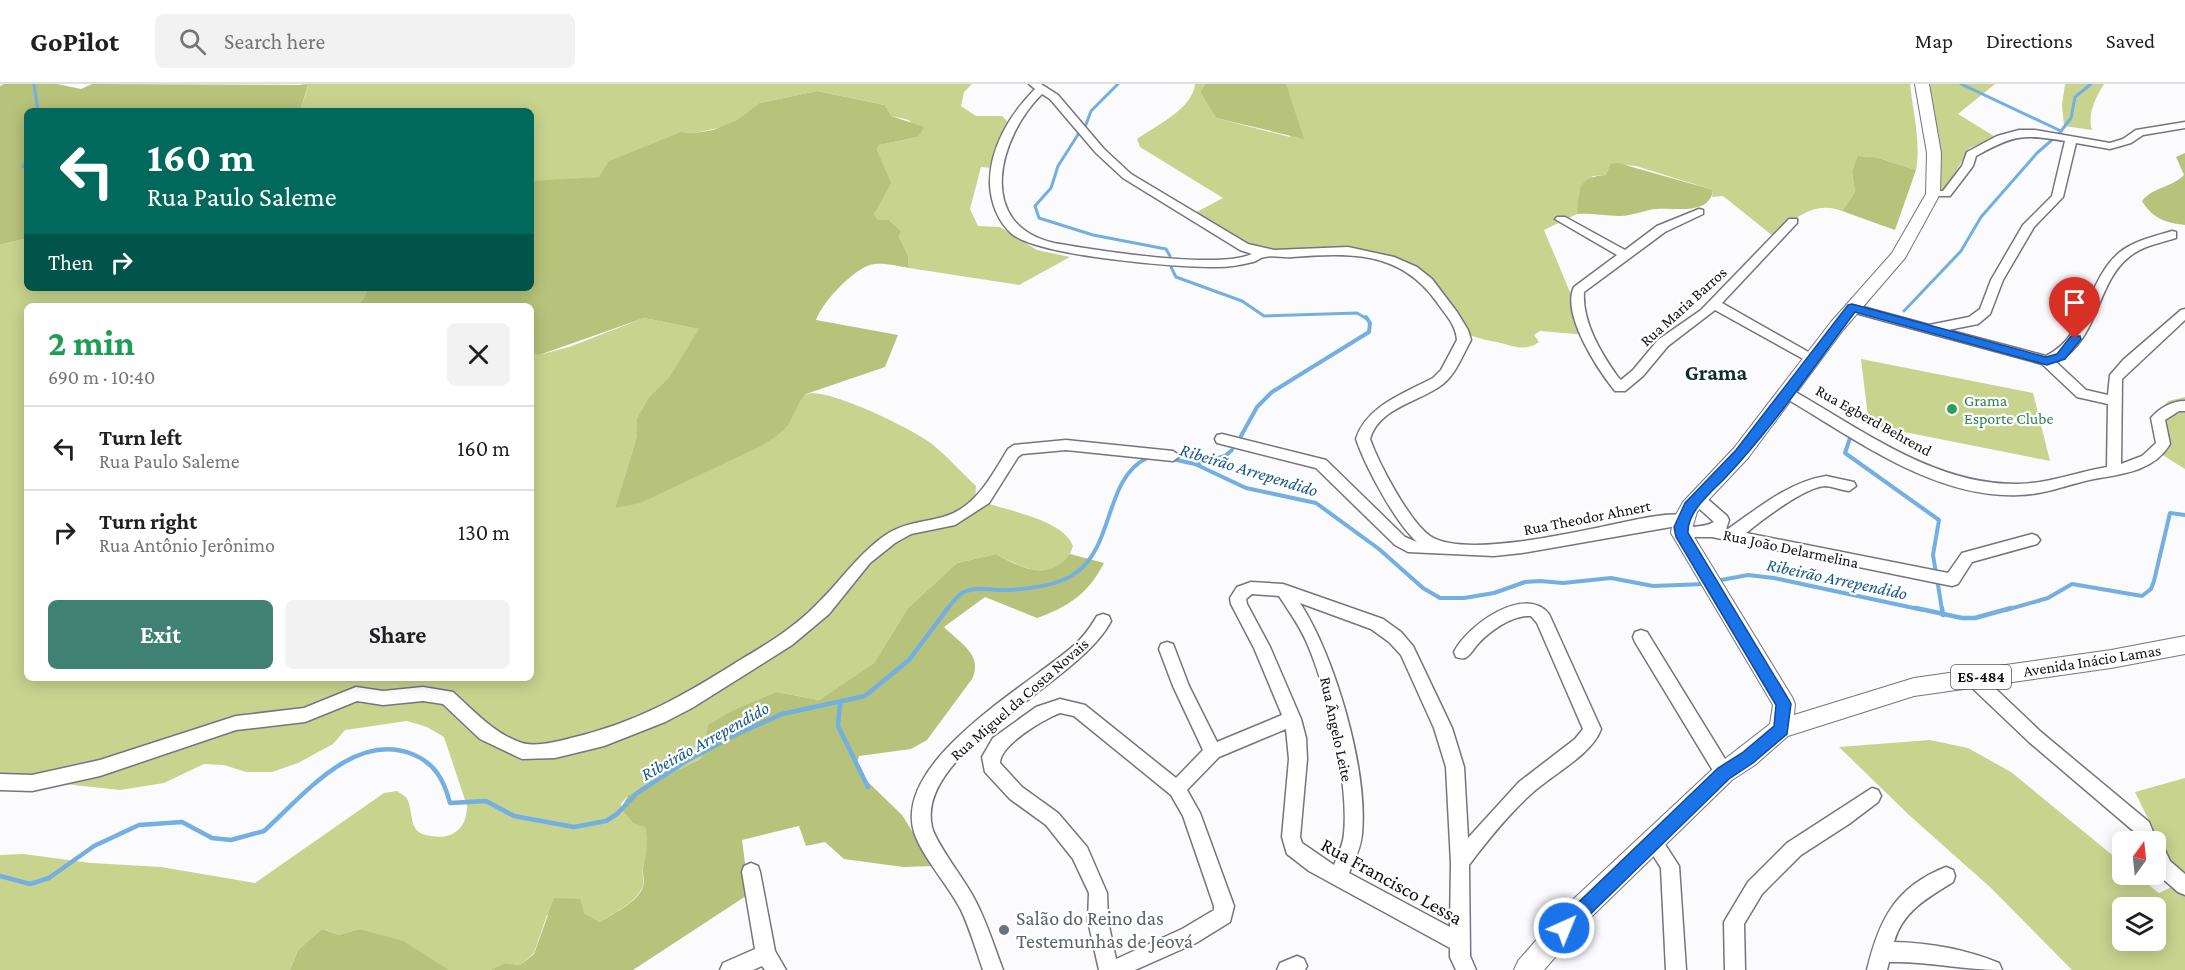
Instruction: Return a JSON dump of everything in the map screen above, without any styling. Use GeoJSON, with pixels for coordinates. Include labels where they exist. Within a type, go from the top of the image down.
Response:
{"type":"FeatureCollection","features":[{"type":"Feature","properties":{"kind":"main road"},"geometry":{"type":"LineString","coordinates":[[1782,729],[1784,704],[1711,582],[1682,526],[1698,499],[1741,453],[1812,358],[1899,255],[1933,194],[1934,153],[1922,84]]}},
{"type":"Feature","properties":{"kind":"main road","name":"Avenida Inácio Lamas"},"geometry":{"type":"LineString","coordinates":[[1527,970],[1575,915],[1724,773],[1747,758],[1782,729],[1914,687],[2111,659],[2185,645]]}},
{"type":"Feature","properties":{"kind":"street"},"geometry":{"type":"LineString","coordinates":[[1038,86],[1054,97],[1100,151],[1127,176],[1235,241],[1263,253],[1245,260],[1180,262],[1044,244],[1017,232],[1009,226],[996,202],[995,182],[1006,139],[1018,115],[1038,86]]}},
{"type":"Feature","properties":{"kind":"street"},"geometry":{"type":"LineString","coordinates":[[1933,194],[1946,194],[1967,166],[1971,154],[2001,138],[2019,133],[2035,133],[2110,146],[2127,141],[2140,132],[2185,125]]}},
{"type":"Feature","properties":{"kind":"street"},"geometry":{"type":"LineString","coordinates":[[1927,329],[1973,321],[1986,311],[1997,280],[2029,225],[2057,197],[2067,164],[2071,139]]}},
{"type":"Feature","properties":{"kind":"street","name":"Rua Maria Barros"},"geometry":{"type":"LineString","coordinates":[[1699,212],[1661,229],[1627,256],[1581,286],[1576,293],[1599,358],[1620,388],[1638,373],[1663,343],[1714,304],[1793,221]]}},
{"type":"Feature","properties":{"kind":"street"},"geometry":{"type":"LineString","coordinates":[[1561,219],[1627,256]]}},
{"type":"Feature","properties":{"kind":"street"},"geometry":{"type":"LineString","coordinates":[[2047,361],[2061,357],[2075,339],[2118,260],[2140,245],[2172,235]]}},
{"type":"Feature","properties":{"kind":"street","name":"Rua Theodor Ahnert"},"geometry":{"type":"LineString","coordinates":[[1263,253],[1338,250],[1385,259],[1412,269],[1425,278],[1463,332],[1464,342],[1446,373],[1438,381],[1382,413],[1366,426],[1363,434],[1372,461],[1406,517],[1423,538],[1453,548],[1503,550],[1535,548],[1647,523],[1713,532]]}},
{"type":"Feature","properties":{"kind":"street"},"geometry":{"type":"LineString","coordinates":[[1714,304],[1812,358]]}},
{"type":"Feature","properties":{"kind":"street"},"geometry":{"type":"LineString","coordinates":[[1852,308],[2047,361],[2082,394],[2115,401]]}},
{"type":"Feature","properties":{"kind":"street"},"geometry":{"type":"LineString","coordinates":[[2114,469],[2115,378],[2128,363],[2185,313]]}},
{"type":"Feature","properties":{"kind":"street","name":"Rua Egberd Behrend"},"geometry":{"type":"LineString","coordinates":[[1787,393],[1931,472],[1979,486],[2018,490],[2150,460],[2163,444],[2158,418],[2176,406],[2185,406]]}},
{"type":"Feature","properties":{"kind":"street"},"geometry":{"type":"LineString","coordinates":[[1222,439],[1321,464],[1400,541],[1422,550],[1453,548]]}},
{"type":"Feature","properties":{"kind":"street"},"geometry":{"type":"LineString","coordinates":[[0,782],[32,783],[100,768],[236,723],[305,715],[356,694],[383,698],[423,694],[447,697],[486,734],[522,751],[547,751],[595,741],[636,727],[677,708],[786,640],[823,609],[865,559],[890,538],[907,529],[950,521],[984,499],[1013,453],[1019,449],[1066,445],[1173,456]]}},
{"type":"Feature","properties":{"kind":"street"},"geometry":{"type":"LineString","coordinates":[[1730,536],[1777,502],[1814,483],[1826,481],[1849,486]]}},
{"type":"Feature","properties":{"kind":"street"},"geometry":{"type":"LineString","coordinates":[[1698,499],[1722,520],[1719,528],[1713,532]]}},
{"type":"Feature","properties":{"kind":"street","name":"Rua João Delarmelina"},"geometry":{"type":"LineString","coordinates":[[1713,532],[1952,580],[1967,557],[2032,540]]}},
{"type":"Feature","properties":{"kind":"street","name":"Rua Francisco Lessa"},"geometry":{"type":"LineString","coordinates":[[1276,589],[1247,589],[1238,598],[1292,719],[1298,750],[1292,843],[1304,858],[1460,943]]}},
{"type":"Feature","properties":{"kind":"street"},"geometry":{"type":"LineString","coordinates":[[1276,589],[1377,624],[1395,637],[1407,651],[1437,714],[1453,759],[1460,863],[1460,957],[1466,970]]}},
{"type":"Feature","properties":{"kind":"street","name":"Rua Ângelo Leite"},"geometry":{"type":"LineString","coordinates":[[1276,589],[1305,623],[1318,650],[1340,734],[1353,823],[1348,855],[1338,876]]}},
{"type":"Feature","properties":{"kind":"street"},"geometry":{"type":"LineString","coordinates":[[1460,863],[1502,808],[1587,740],[1592,729],[1543,619],[1535,610],[1528,609],[1496,621],[1467,642],[1462,652]]}},
{"type":"Feature","properties":{"kind":"street","name":"Rua Miguel da Costa Novais"},"geometry":{"type":"LineString","coordinates":[[993,970],[968,905],[923,831],[919,819],[920,801],[938,769],[1020,694],[1081,650],[1103,621]]}},
{"type":"Feature","properties":{"kind":"street"},"geometry":{"type":"LineString","coordinates":[[1641,637],[1724,773]]}},
{"type":"Feature","properties":{"kind":"street"},"geometry":{"type":"LineString","coordinates":[[1167,649],[1181,686],[1213,752]]}},
{"type":"Feature","properties":{"kind":"street"},"geometry":{"type":"LineString","coordinates":[[1973,678],[2035,737],[2144,831]]}},
{"type":"Feature","properties":{"kind":"street"},"geometry":{"type":"LineString","coordinates":[[1060,706],[1079,710],[1177,789],[1191,813],[1224,912],[1219,918],[1189,936],[1111,970],[1098,921],[1098,893],[1085,861],[1052,819],[1016,794],[991,766],[991,757],[999,743],[1049,709],[1060,706]]}},
{"type":"Feature","properties":{"kind":"street"},"geometry":{"type":"LineString","coordinates":[[1177,789],[1213,752],[1292,719]]}},
{"type":"Feature","properties":{"kind":"street"},"geometry":{"type":"LineString","coordinates":[[1735,970],[1734,922],[1751,893],[1794,849],[1843,818],[1872,796]]}},
{"type":"Feature","properties":{"kind":"street"},"geometry":{"type":"LineString","coordinates":[[1653,841],[1670,866],[1676,970]]}},
{"type":"Feature","properties":{"kind":"street"},"geometry":{"type":"LineString","coordinates":[[2166,869],[2185,885]]}},
{"type":"Feature","properties":{"kind":"street"},"geometry":{"type":"LineString","coordinates":[[730,970],[771,962],[751,872]]}},
{"type":"Feature","properties":{"kind":"street"},"geometry":{"type":"LineString","coordinates":[[1879,961],[1894,914],[1910,898],[1946,876]]}},
{"type":"Feature","properties":{"kind":"street"},"geometry":{"type":"LineString","coordinates":[[1879,961],[1917,951],[1977,963],[1992,970]]}},
{"type":"Feature","properties":{"kind":"green space"},"geometry":{"type":"Polygon","coordinates":[[[4,84],[57,84],[81,89],[92,84],[308,85],[301,108],[24,108],[24,239],[0,245],[0,86],[4,84]]]}},
{"type":"Feature","properties":{"kind":"green space"},"geometry":{"type":"Polygon","coordinates":[[[300,84],[972,84],[964,92],[961,106],[976,116],[1002,116],[1009,123],[993,168],[981,167],[970,209],[978,226],[1000,227],[1037,250],[1070,257],[1019,285],[909,268],[908,255],[899,237],[901,231],[889,220],[878,220],[874,214],[886,174],[877,150],[879,145],[918,137],[909,120],[891,116],[885,105],[817,91],[759,103],[737,120],[722,127],[695,133],[680,132],[612,160],[599,177],[539,182],[534,181],[534,108],[301,108],[308,86],[300,84]]]}},
{"type":"Feature","properties":{"kind":"green space"},"geometry":{"type":"Polygon","coordinates":[[[1195,84],[1205,84],[1200,92],[1216,118],[1290,137],[1286,84],[1910,84],[1917,138],[1916,170],[1875,157],[1857,156],[1852,172],[1855,192],[1842,211],[1832,208],[1813,210],[1797,218],[1773,236],[1723,196],[1712,197],[1713,191],[1710,189],[1636,166],[1610,164],[1606,175],[1593,176],[1579,192],[1577,214],[1544,230],[1588,335],[1540,331],[1534,335],[1539,342],[1527,347],[1519,347],[1479,338],[1465,332],[1452,318],[1421,273],[1393,258],[1354,248],[1335,247],[1253,257],[1193,214],[1223,198],[1140,147],[1137,139],[1181,109],[1193,93],[1195,84]]]}},
{"type":"Feature","properties":{"kind":"green space"},"geometry":{"type":"Polygon","coordinates":[[[1205,84],[1286,84],[1304,139],[1216,118],[1200,92],[1205,84]]]}},
{"type":"Feature","properties":{"kind":"green space"},"geometry":{"type":"Polygon","coordinates":[[[1924,84],[1995,84],[1958,114],[1997,138],[1969,148],[1937,199],[1924,84]]]}},
{"type":"Feature","properties":{"kind":"green space"},"geometry":{"type":"Polygon","coordinates":[[[2065,84],[2104,84],[2091,112],[2092,130],[2064,126],[2062,105],[2065,84]]]}},
{"type":"Feature","properties":{"kind":"green space"},"geometry":{"type":"Polygon","coordinates":[[[817,91],[885,105],[891,116],[924,127],[918,137],[879,145],[877,150],[891,183],[874,214],[878,220],[889,220],[901,231],[899,237],[908,255],[909,268],[888,264],[867,266],[845,282],[830,298],[816,320],[898,335],[885,367],[806,394],[782,432],[761,446],[640,503],[615,508],[637,436],[637,418],[649,397],[670,376],[699,329],[644,318],[539,355],[534,354],[534,303],[359,303],[367,291],[534,291],[534,181],[599,177],[609,161],[680,132],[695,133],[713,130],[737,120],[759,103],[817,91]]]}},
{"type":"Feature","properties":{"kind":"green space"},"geometry":{"type":"Polygon","coordinates":[[[2185,153],[2185,225],[2160,219],[2150,212],[2142,201],[2146,196],[2174,183],[2184,175],[2176,157],[2185,153]]]}},
{"type":"Feature","properties":{"kind":"green space"},"geometry":{"type":"Polygon","coordinates":[[[1857,156],[1875,157],[1916,170],[1895,230],[1842,211],[1855,192],[1852,172],[1857,156]]]}},
{"type":"Feature","properties":{"kind":"green space"},"geometry":{"type":"Polygon","coordinates":[[[1618,163],[1713,191],[1705,204],[1690,209],[1656,209],[1619,216],[1577,214],[1581,186],[1590,179],[1606,175],[1610,164],[1618,163]]]}},
{"type":"Feature","properties":{"kind":"green space"},"geometry":{"type":"Polygon","coordinates":[[[24,239],[24,291],[367,291],[359,303],[24,303],[24,681],[534,681],[534,354],[569,347],[644,318],[700,329],[670,376],[649,397],[637,418],[637,436],[615,508],[761,445],[786,427],[797,404],[805,395],[815,393],[869,410],[923,438],[938,449],[976,486],[975,499],[1030,516],[1057,528],[1067,536],[1073,546],[1067,559],[1059,567],[1050,570],[1039,571],[1028,568],[996,554],[957,563],[908,608],[874,663],[819,700],[777,692],[702,758],[628,795],[621,804],[621,809],[633,823],[645,826],[647,837],[643,886],[640,892],[624,907],[600,922],[584,913],[547,915],[534,953],[520,965],[505,963],[490,970],[449,970],[359,929],[339,935],[322,929],[298,950],[290,970],[0,970],[0,855],[23,854],[91,863],[161,867],[255,883],[384,793],[397,791],[406,797],[415,828],[424,835],[439,837],[457,831],[464,821],[467,806],[444,737],[427,727],[407,721],[345,730],[333,744],[298,763],[272,772],[246,772],[224,765],[204,764],[164,783],[120,790],[0,777],[0,245],[24,239]]]}},
{"type":"Feature","properties":{"kind":"green space","name":"Grama Esporte Clube"},"geometry":{"type":"Polygon","coordinates":[[[1861,359],[2033,393],[2050,461],[1869,425],[1861,359]]]}},
{"type":"Feature","properties":{"kind":"green space"},"geometry":{"type":"Polygon","coordinates":[[[2185,397],[2185,469],[2161,454],[2164,406],[2168,401],[2185,397]]]}},
{"type":"Feature","properties":{"kind":"green space"},"geometry":{"type":"Polygon","coordinates":[[[996,554],[1015,564],[1034,570],[1053,568],[1062,563],[1070,554],[1104,563],[1084,591],[1068,604],[1048,614],[1037,618],[985,597],[944,627],[968,649],[972,656],[975,670],[972,679],[927,740],[911,749],[859,756],[856,766],[868,782],[902,815],[934,866],[903,867],[844,859],[825,842],[806,846],[799,826],[742,840],[749,894],[633,970],[490,970],[505,963],[520,965],[534,954],[554,898],[580,899],[584,913],[600,922],[639,895],[644,882],[643,870],[647,843],[645,827],[633,823],[621,809],[628,795],[702,758],[708,725],[732,711],[777,692],[819,700],[874,663],[908,608],[957,563],[996,554]]]}},
{"type":"Feature","properties":{"kind":"green space"},"geometry":{"type":"Polygon","coordinates":[[[1930,740],[1968,748],[2011,772],[2112,855],[2112,885],[2149,885],[2159,893],[2184,881],[2166,852],[2166,831],[2154,831],[2135,792],[2185,778],[2185,970],[2072,970],[1991,888],[1909,815],[1839,747],[1930,740]]]}},
{"type":"Feature","properties":{"kind":"green space"},"geometry":{"type":"Polygon","coordinates":[[[322,929],[339,935],[359,929],[403,941],[449,970],[290,970],[298,950],[322,929]]]}},
{"type":"Feature","properties":{"kind":"waterway"},"geometry":{"type":"LineString","coordinates":[[34,84],[38,108]]}},
{"type":"Feature","properties":{"kind":"waterway"},"geometry":{"type":"LineString","coordinates":[[1085,127],[1091,111],[1118,84]]}},
{"type":"Feature","properties":{"kind":"waterway"},"geometry":{"type":"LineString","coordinates":[[1961,84],[2061,131]]}},
{"type":"Feature","properties":{"kind":"waterway"},"geometry":{"type":"LineString","coordinates":[[2058,135],[2071,118],[2075,97],[2091,84]]}},
{"type":"Feature","properties":{"kind":"waterway"},"geometry":{"type":"LineString","coordinates":[[1079,133],[1058,166],[1051,188],[1035,206],[1039,218],[1093,235],[1166,249],[1170,256]]}},
{"type":"Feature","properties":{"kind":"waterway"},"geometry":{"type":"LineString","coordinates":[[1904,311],[1961,251],[1981,217],[2037,153],[2053,139]]}},
{"type":"Feature","properties":{"kind":"waterway"},"geometry":{"type":"LineString","coordinates":[[1171,267],[1176,277],[1242,301],[1264,316],[1357,313],[1367,319]]}},
{"type":"Feature","properties":{"kind":"waterway"},"geometry":{"type":"LineString","coordinates":[[1241,436],[1257,407],[1272,392],[1369,332],[1370,323],[1366,317]]}},
{"type":"Feature","properties":{"kind":"waterway"},"geometry":{"type":"LineString","coordinates":[[1850,438],[1845,453],[1939,520],[1933,555],[1936,573]]}},
{"type":"Feature","properties":{"kind":"waterway"},"geometry":{"type":"LineString","coordinates":[[1196,464],[1225,456],[1232,450]]}},
{"type":"Feature","properties":{"kind":"waterway","name":"Ribeirão Arrependido"},"geometry":{"type":"LineString","coordinates":[[946,610],[967,591],[1035,588],[1062,581],[1077,572],[1098,546],[1124,480],[1133,468],[1147,458]]}},
{"type":"Feature","properties":{"kind":"waterway","name":"Ribeirão Arrependido"},"geometry":{"type":"LineString","coordinates":[[1172,459],[1195,464],[1246,488],[1316,503],[1379,549],[1423,588],[1440,598],[1464,598],[1494,593],[1525,582],[1540,581],[1563,583],[1611,578],[1653,586],[1705,584]]}},
{"type":"Feature","properties":{"kind":"waterway","name":"Ribeirão Arrependido"},"geometry":{"type":"LineString","coordinates":[[2006,610],[2048,598],[2072,584],[2142,596],[2151,589],[2154,581],[2170,513],[2185,515]]}},
{"type":"Feature","properties":{"kind":"waterway","name":"Ribeirão Arrependido"},"geometry":{"type":"LineString","coordinates":[[1716,581],[1748,575],[1774,578],[1923,610]]}},
{"type":"Feature","properties":{"kind":"waterway"},"geometry":{"type":"LineString","coordinates":[[1938,585],[1942,610]]}},
{"type":"Feature","properties":{"kind":"waterway","name":"Ribeirão Arrependido"},"geometry":{"type":"LineString","coordinates":[[0,876],[30,884],[49,878],[94,846],[139,825],[182,822],[212,838],[231,840],[264,831],[331,771],[350,759],[370,751],[391,749],[412,754],[433,767],[445,787],[450,803],[486,801],[514,816],[574,827],[606,821],[617,814],[637,793],[688,760],[735,735],[782,714],[865,696],[909,660],[948,608]]}},
{"type":"Feature","properties":{"kind":"waterway","name":"Ribeirão Arrependido"},"geometry":{"type":"LineString","coordinates":[[1916,608],[1943,614]]}},
{"type":"Feature","properties":{"kind":"waterway","name":"Ribeirão Arrependido"},"geometry":{"type":"LineString","coordinates":[[1942,608],[1943,614]]}},
{"type":"Feature","properties":{"kind":"waterway","name":"Ribeirão Arrependido"},"geometry":{"type":"LineString","coordinates":[[1943,614],[1975,618],[2011,608]]}},
{"type":"Feature","properties":{"kind":"waterway"},"geometry":{"type":"LineString","coordinates":[[840,703],[838,726],[868,787]]}},
{"type":"Feature","properties":{"kind":"place","name":"Grama Esporte Clube"},"geometry":{"type":"Point","coordinates":[1952,409]}},
{"type":"Feature","properties":{"kind":"place","name":"Salão do Reino das Testemunhas de Jeová"},"geometry":{"type":"Point","coordinates":[1004,930]}},
{"type":"Feature","properties":{"kind":"district","name":"Grama"},"geometry":{"type":"Point","coordinates":[1716,372]}},
{"type":"Feature","properties":{"kind":"route"},"geometry":{"type":"LineString","coordinates":[[1564,928],[1724,773],[1747,758],[1782,729],[1784,704],[1681,533],[1681,527],[1690,507],[1741,453],[1852,308],[2047,361],[2061,357],[2075,339]]}}]}
